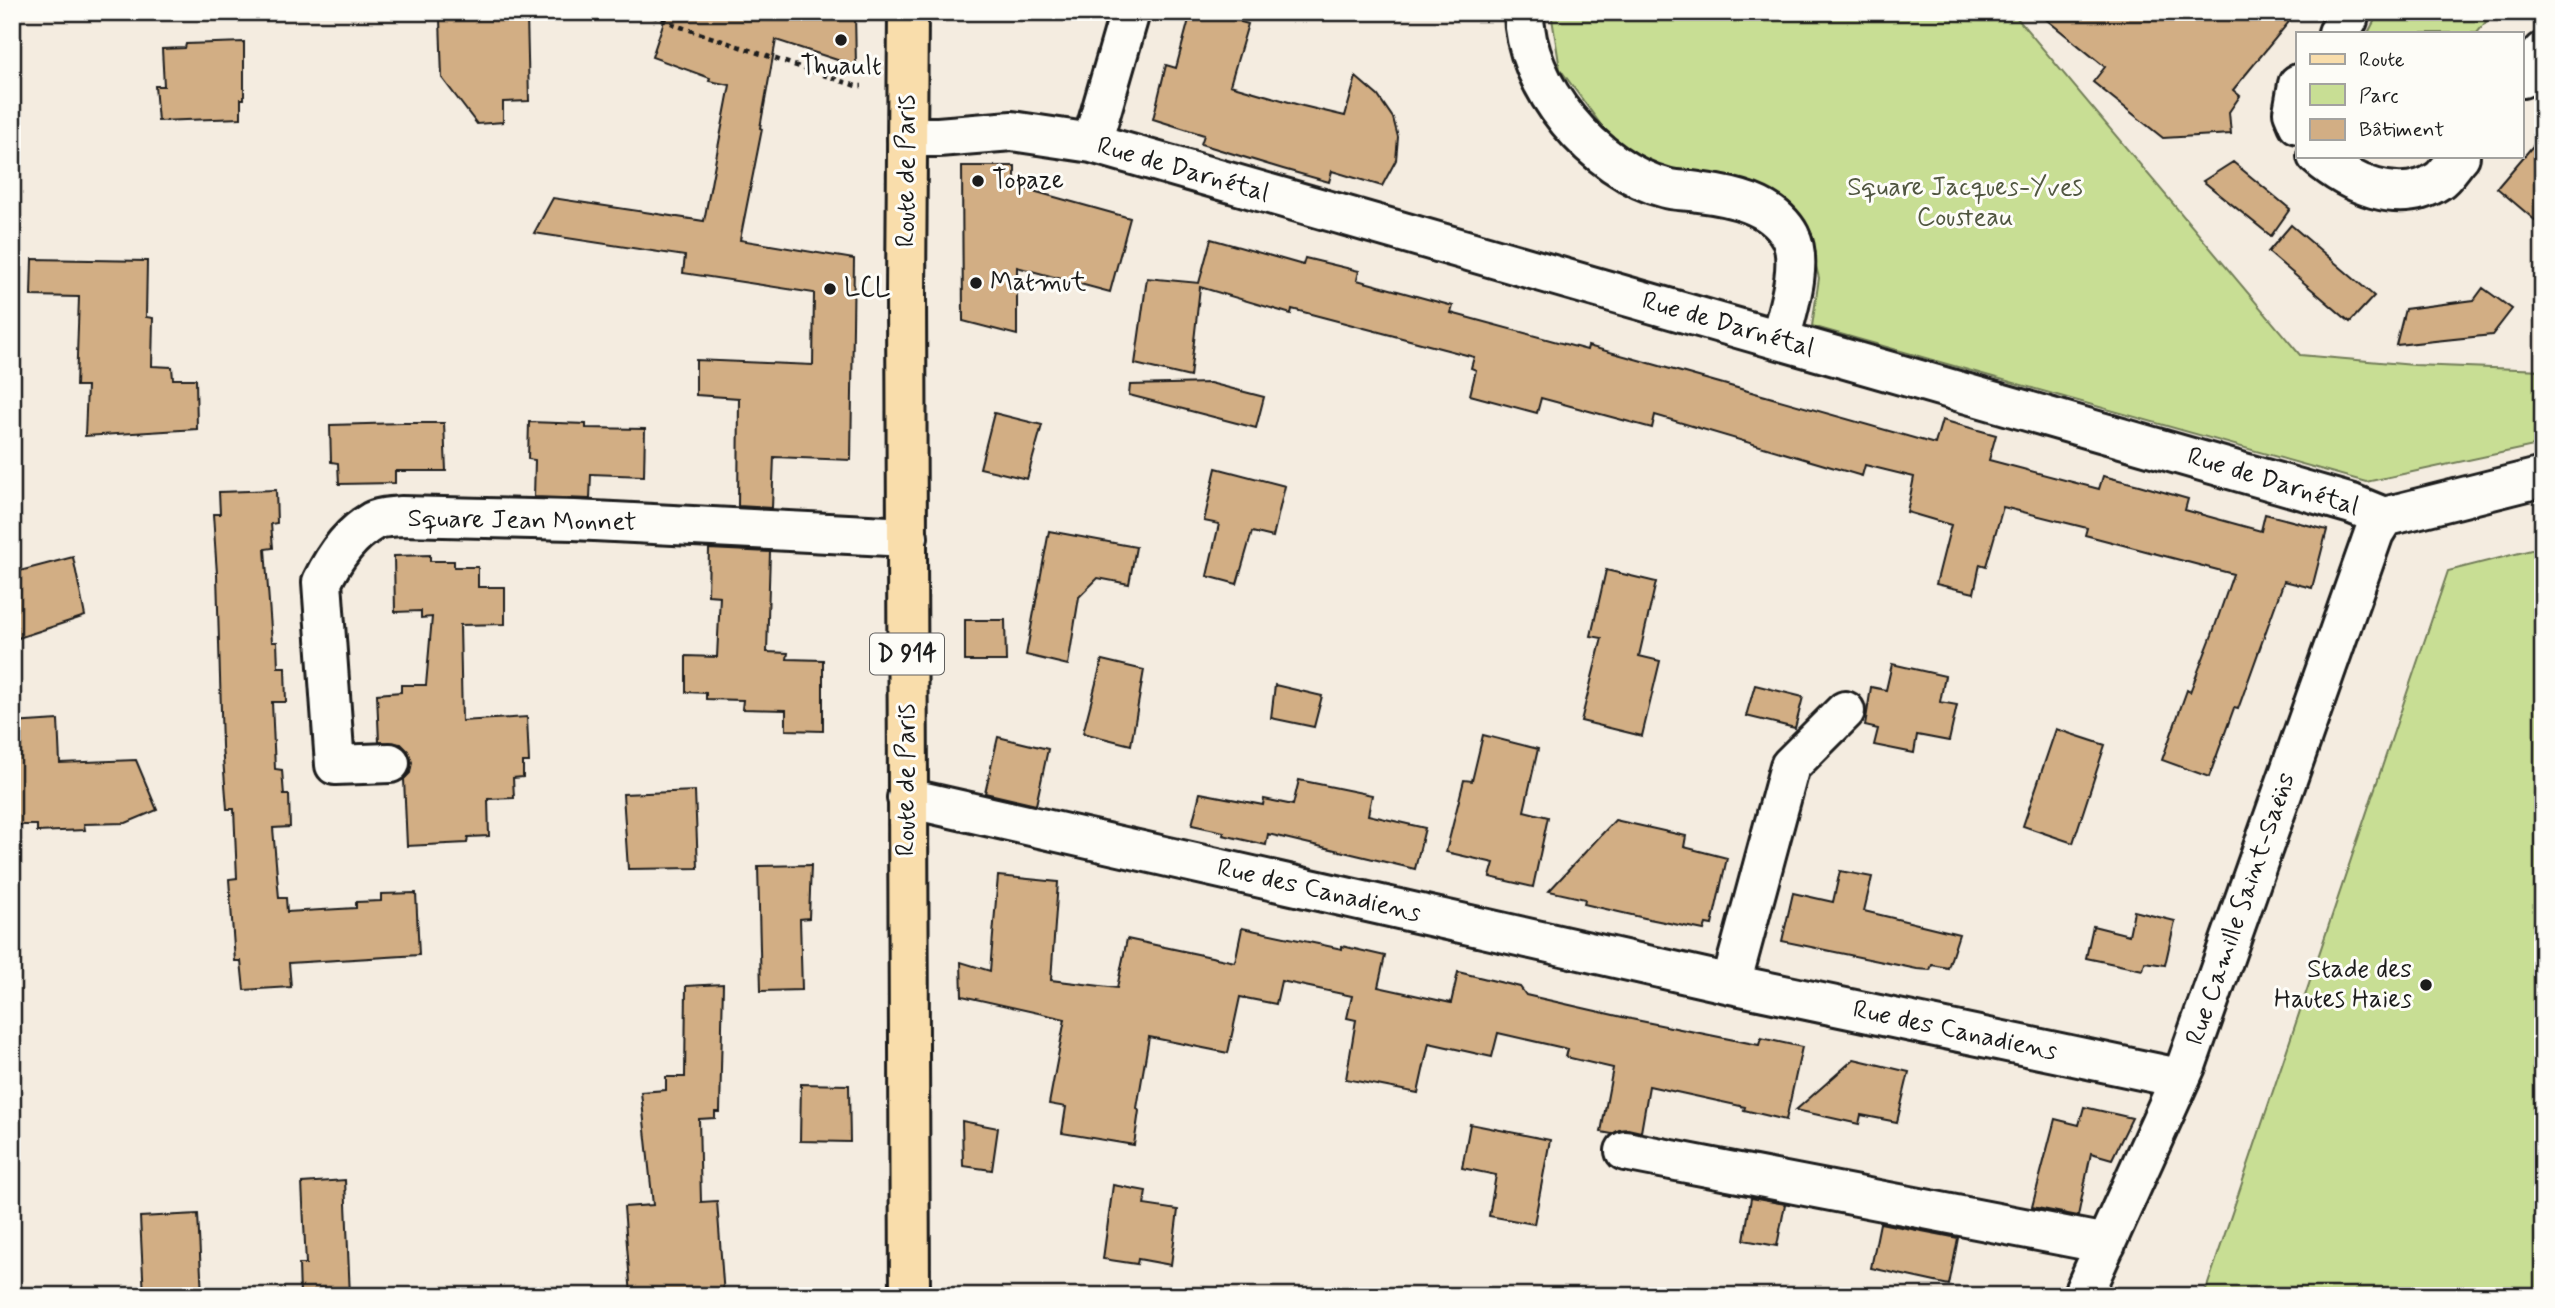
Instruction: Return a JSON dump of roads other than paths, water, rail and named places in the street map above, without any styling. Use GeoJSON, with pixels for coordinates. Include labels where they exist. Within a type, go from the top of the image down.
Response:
{"type":"FeatureCollection","features":[{"type":"Feature","properties":{"kind":"main road","name":"Route de Paris"},"geometry":{"type":"LineString","coordinates":[[908,12],[906,798],[910,1296]]}},
{"type":"Feature","properties":{"kind":"street"},"geometry":{"type":"LineString","coordinates":[[1092,143],[1129,12]]}},
{"type":"Feature","properties":{"kind":"street"},"geometry":{"type":"LineString","coordinates":[[1524,12],[1524,31],[1544,84],[1568,121],[1589,146],[1643,179],[1667,188],[1738,200],[1764,209],[1780,220],[1792,238],[1795,254],[1794,283],[1780,340]]}},
{"type":"Feature","properties":{"kind":"street"},"geometry":{"type":"LineString","coordinates":[[2339,32],[2348,20],[2350,12]]}},
{"type":"Feature","properties":{"kind":"street"},"geometry":{"type":"LineString","coordinates":[[2524,76],[2543,52]]}},
{"type":"Feature","properties":{"kind":"street"},"geometry":{"type":"LineString","coordinates":[[2296,95],[2293,112],[2296,119]]}},
{"type":"Feature","properties":{"kind":"street","name":"Rue de Darnétal"},"geometry":{"type":"LineString","coordinates":[[907,136],[938,138],[1012,131],[1092,143],[2352,504],[2384,517],[2543,477]]}},
{"type":"Feature","properties":{"kind":"street"},"geometry":{"type":"LineString","coordinates":[[2318,158],[2330,168],[2384,192],[2408,193],[2439,181],[2458,158]]}},
{"type":"Feature","properties":{"kind":"street","name":"Square Jean Monnet"},"geometry":{"type":"LineString","coordinates":[[390,763],[335,765],[322,582],[332,561],[353,537],[374,520],[401,516],[574,520],[908,537]]}},
{"type":"Feature","properties":{"kind":"street","name":"Rue Camille Saint-Saëns"},"geometry":{"type":"LineString","coordinates":[[2082,1296],[2186,1066],[2374,533],[2384,517]]}},
{"type":"Feature","properties":{"kind":"street"},"geometry":{"type":"LineString","coordinates":[[1731,984],[1790,766],[1845,711]]}},
{"type":"Feature","properties":{"kind":"street","name":"Rue des Canadiens"},"geometry":{"type":"LineString","coordinates":[[906,798],[1731,984],[2179,1078]]}},
{"type":"Feature","properties":{"kind":"street"},"geometry":{"type":"LineString","coordinates":[[1625,1151],[2106,1244]]}},
{"type":"Feature","properties":{"kind":"place","name":"Thuault"},"geometry":{"type":"Point","coordinates":[841,40]}},
{"type":"Feature","properties":{"kind":"place","name":"Topaze"},"geometry":{"type":"Point","coordinates":[978,181]}},
{"type":"Feature","properties":{"kind":"place","name":"Matmut"},"geometry":{"type":"Point","coordinates":[976,283]}},
{"type":"Feature","properties":{"kind":"place","name":"LCL"},"geometry":{"type":"Point","coordinates":[830,289]}},
{"type":"Feature","properties":{"kind":"place","name":"Stade des Hautes Haies"},"geometry":{"type":"Point","coordinates":[2426,985]}},
{"type":"Feature","properties":{"kind":"park label","name":"Square Jacques-Yves Cousteau"},"geometry":{"type":"Point","coordinates":[1965,203]}}]}
